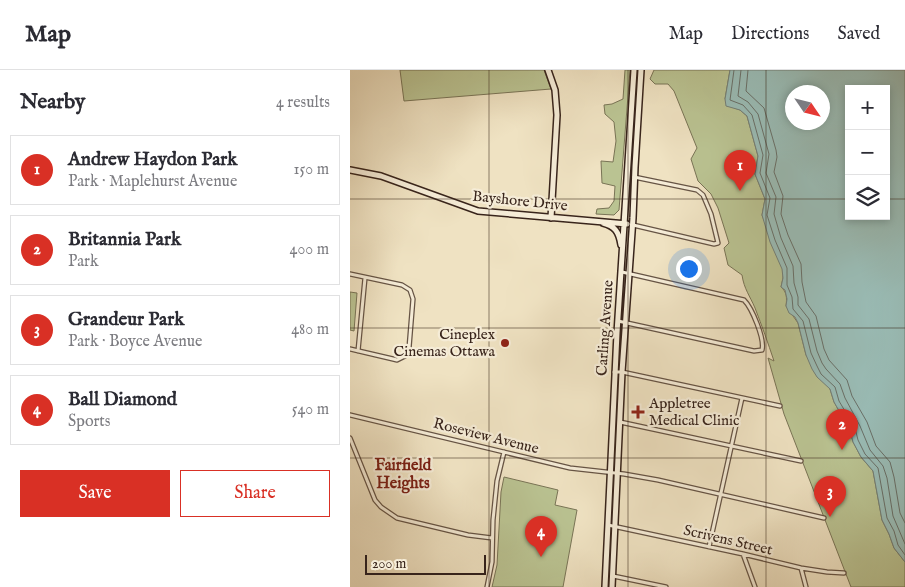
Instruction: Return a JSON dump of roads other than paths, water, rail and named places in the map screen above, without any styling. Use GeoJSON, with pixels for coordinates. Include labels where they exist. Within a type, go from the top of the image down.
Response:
{"type":"FeatureCollection","features":[{"type":"Feature","properties":{"kind":"main road"},"geometry":{"type":"LineString","coordinates":[[548,70],[555,90],[557,114],[551,218]]}},
{"type":"Feature","properties":{"kind":"main road","name":"Carling Avenue"},"geometry":{"type":"LineString","coordinates":[[605,587],[614,372],[634,70]]}},
{"type":"Feature","properties":{"kind":"main road","name":"Carling Avenue"},"geometry":{"type":"LineString","coordinates":[[612,587],[622,372],[633,225],[641,70]]}},
{"type":"Feature","properties":{"kind":"main road"},"geometry":{"type":"LineString","coordinates":[[628,151],[636,153]]}},
{"type":"Feature","properties":{"kind":"main road","name":"Bayshore Drive"},"geometry":{"type":"LineString","coordinates":[[350,170],[381,176],[478,211],[633,225]]}},
{"type":"Feature","properties":{"kind":"main road"},"geometry":{"type":"LineString","coordinates":[[590,220],[605,223],[616,230],[620,239],[623,257]]}},
{"type":"Feature","properties":{"kind":"street"},"geometry":{"type":"LineString","coordinates":[[633,225],[714,244],[718,243],[703,195],[697,190],[634,177]]}},
{"type":"Feature","properties":{"kind":"street"},"geometry":{"type":"LineString","coordinates":[[617,321],[758,352],[763,347],[762,338],[750,308],[744,300],[622,272]]}},
{"type":"Feature","properties":{"kind":"street"},"geometry":{"type":"LineString","coordinates":[[350,274],[402,285],[410,290],[412,298],[409,348],[406,356],[397,360],[350,349]]}},
{"type":"Feature","properties":{"kind":"street"},"geometry":{"type":"LineString","coordinates":[[358,350],[365,278]]}},
{"type":"Feature","properties":{"kind":"street"},"geometry":{"type":"LineString","coordinates":[[614,372],[622,372],[780,406]]}},
{"type":"Feature","properties":{"kind":"street"},"geometry":{"type":"LineString","coordinates":[[709,547],[742,398]]}},
{"type":"Feature","properties":{"kind":"street","name":"Roseview Avenue"},"geometry":{"type":"LineString","coordinates":[[350,415],[570,468],[658,480],[824,518]]}},
{"type":"Feature","properties":{"kind":"street"},"geometry":{"type":"LineString","coordinates":[[620,422],[800,461]]}},
{"type":"Feature","properties":{"kind":"street"},"geometry":{"type":"LineString","coordinates":[[350,438],[375,500],[381,508],[398,518],[468,535],[492,538]]}},
{"type":"Feature","properties":{"kind":"street"},"geometry":{"type":"LineString","coordinates":[[487,587],[492,562],[497,481],[504,452]]}},
{"type":"Feature","properties":{"kind":"street","name":"Scrivens Street"},"geometry":{"type":"LineString","coordinates":[[608,525],[801,568],[844,573]]}},
{"type":"Feature","properties":{"kind":"street"},"geometry":{"type":"LineString","coordinates":[[743,554],[755,587]]}},
{"type":"Feature","properties":{"kind":"street"},"geometry":{"type":"LineString","coordinates":[[801,568],[806,587]]}},
{"type":"Feature","properties":{"kind":"street"},"geometry":{"type":"LineString","coordinates":[[613,576],[665,587]]}},
{"type":"Feature","properties":{"kind":"water"},"geometry":{"type":"Polygon","coordinates":[[[730,70],[905,70],[905,562],[894,548],[882,520],[873,471],[861,457],[853,442],[850,430],[834,402],[830,389],[817,377],[812,369],[806,355],[798,323],[795,317],[789,313],[786,306],[785,290],[781,287],[782,269],[770,242],[762,215],[765,199],[755,174],[758,156],[747,116],[740,110],[726,106],[725,99],[730,70]]]}},
{"type":"Feature","properties":{"kind":"place","name":"Andrew Haydon Park"},"geometry":{"type":"Point","coordinates":[740,191]}},
{"type":"Feature","properties":{"kind":"place","name":"Cineplex Cinemas Ottawa"},"geometry":{"type":"Point","coordinates":[505,343]}},
{"type":"Feature","properties":{"kind":"place","name":"Appletree Medical Clinic"},"geometry":{"type":"Point","coordinates":[638,412]}},
{"type":"Feature","properties":{"kind":"place","name":"Britannia Park"},"geometry":{"type":"Point","coordinates":[842,450]}},
{"type":"Feature","properties":{"kind":"place","name":"Grandeur Park"},"geometry":{"type":"Point","coordinates":[830,517]}},
{"type":"Feature","properties":{"kind":"place","name":"Ball Diamond"},"geometry":{"type":"Point","coordinates":[541,557]}},
{"type":"Feature","properties":{"kind":"district","name":"Fairfield Heights"},"geometry":{"type":"Point","coordinates":[403,475]}}]}
